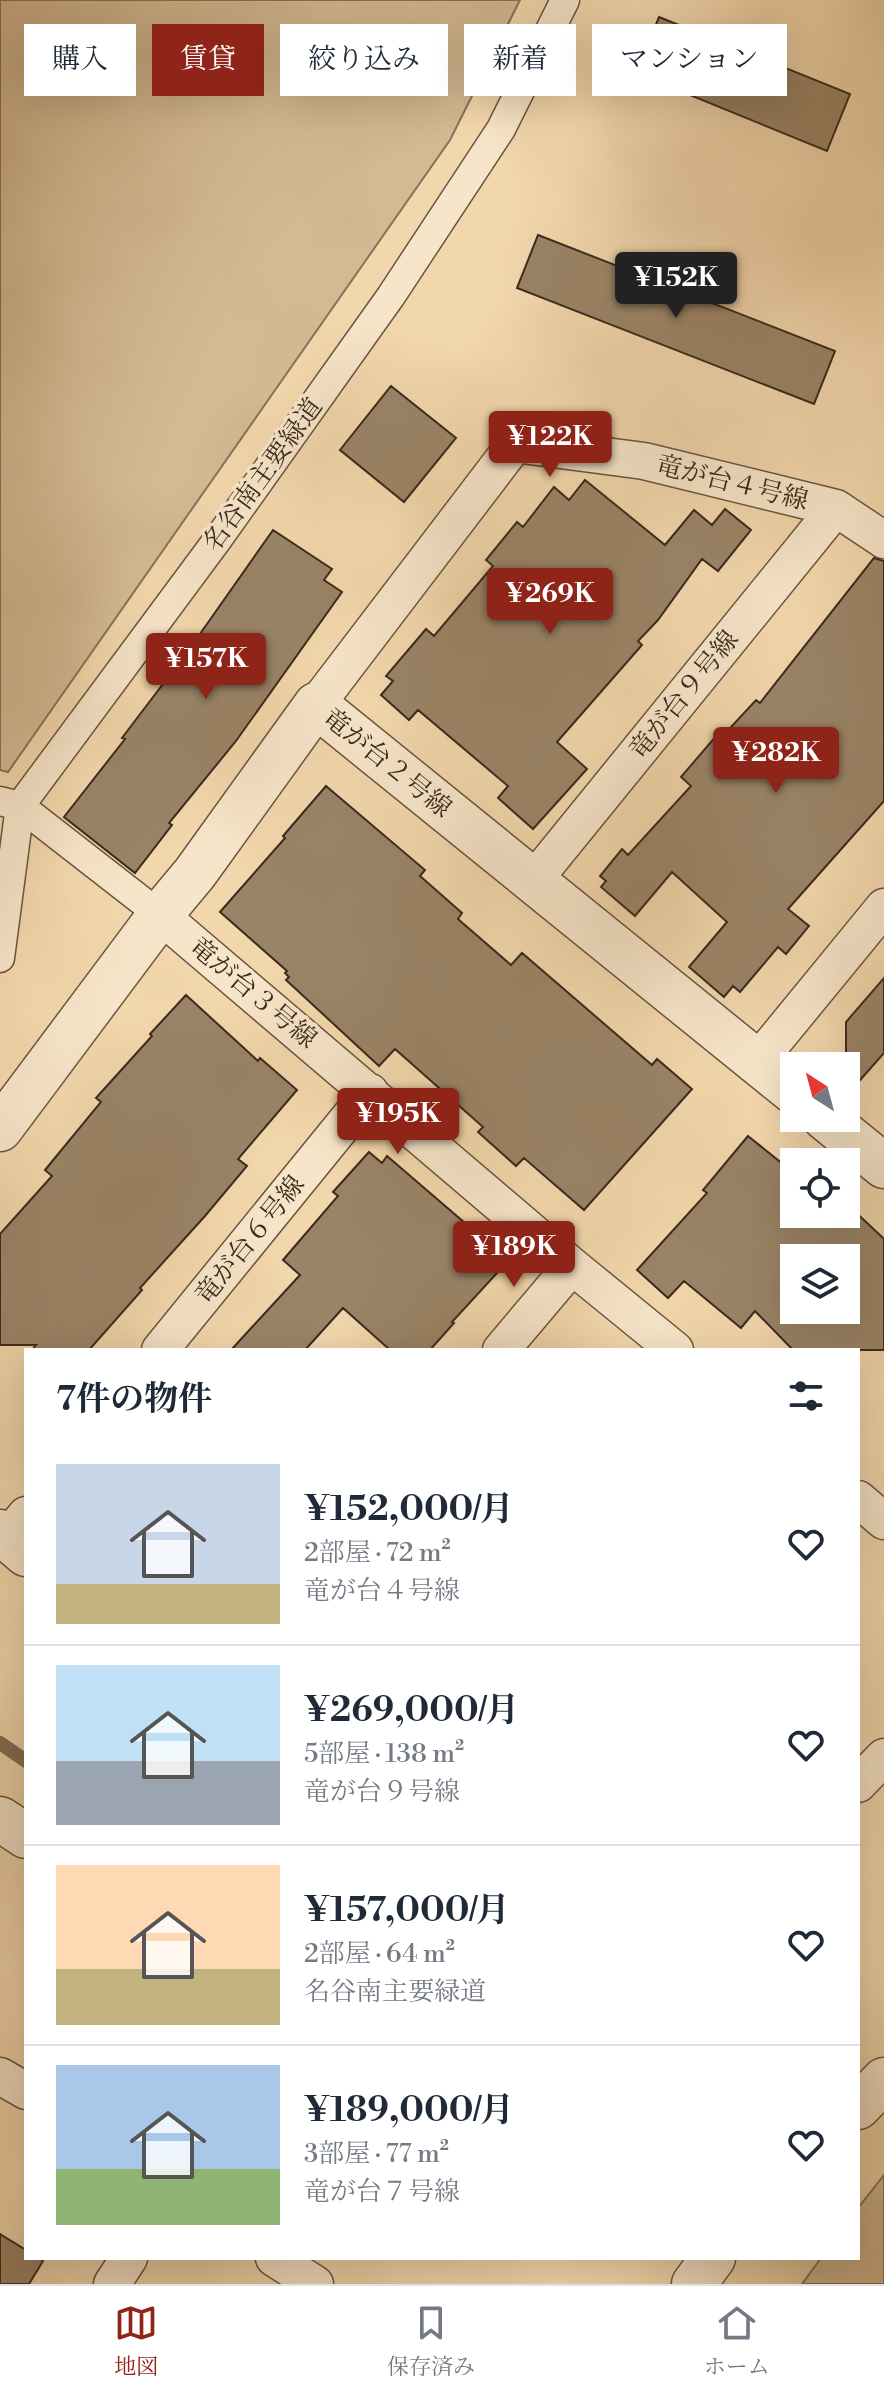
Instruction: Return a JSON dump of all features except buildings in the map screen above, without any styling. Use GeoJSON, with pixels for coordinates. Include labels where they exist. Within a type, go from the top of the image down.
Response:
{"type":"FeatureCollection","features":[{"type":"Feature","properties":{"kind":"street","name":"名谷南主要緑道"},"geometry":{"type":"LineString","coordinates":[[0,958],[10,804],[218,539],[391,296],[501,129],[565,0]]}},
{"type":"Feature","properties":{"kind":"street","name":"竜が台４号線"},"geometry":{"type":"LineString","coordinates":[[316,705],[515,444],[644,461],[836,508],[884,540]]}},
{"type":"Feature","properties":{"kind":"street","name":"竜が台９号線"},"geometry":{"type":"LineString","coordinates":[[533,881],[836,508]]}},
{"type":"Feature","properties":{"kind":"street","name":"竜が台２号線"},"geometry":{"type":"LineString","coordinates":[[0,1129],[195,873],[316,705],[780,1081]]}},
{"type":"Feature","properties":{"kind":"street"},"geometry":{"type":"LineString","coordinates":[[10,804],[160,915]]}},
{"type":"Feature","properties":{"kind":"street"},"geometry":{"type":"LineString","coordinates":[[757,1062],[884,907]]}},
{"type":"Feature","properties":{"kind":"street","name":"竜が台３号線"},"geometry":{"type":"LineString","coordinates":[[160,915],[673,1348]]}},
{"type":"Feature","properties":{"kind":"street","name":"竜が台６号線"},"geometry":{"type":"LineString","coordinates":[[162,1348],[370,1092]]}},
{"type":"Feature","properties":{"kind":"street"},"geometry":{"type":"LineString","coordinates":[[842,1132],[884,1166]]}},
{"type":"Feature","properties":{"kind":"street"},"geometry":{"type":"LineString","coordinates":[[503,1348],[572,1266]]}},
{"type":"Feature","properties":{"kind":"street"},"geometry":{"type":"LineString","coordinates":[[860,1501],[884,1521]]}},
{"type":"Feature","properties":{"kind":"street"},"geometry":{"type":"LineString","coordinates":[[860,1782],[884,1757]]}},
{"type":"Feature","properties":{"kind":"street"},"geometry":{"type":"LineString","coordinates":[[0,1819],[24,1835]]}},
{"type":"Feature","properties":{"kind":"street"},"geometry":{"type":"LineString","coordinates":[[0,2076],[24,2090]]}},
{"type":"Feature","properties":{"kind":"street"},"geometry":{"type":"LineString","coordinates":[[860,2105],[884,2080]]}},
{"type":"Feature","properties":{"kind":"street"},"geometry":{"type":"LineString","coordinates":[[112,2284],[128,2260]]}},
{"type":"Feature","properties":{"kind":"street"},"geometry":{"type":"LineString","coordinates":[[277,2260],[315,2284]]}},
{"type":"Feature","properties":{"kind":"shaded area"},"geometry":{"type":"Polygon","coordinates":[[[0,0],[520,0],[508,24],[464,24],[464,96],[472,96],[450,140],[8,772],[0,770],[0,0]]]}},
{"type":"Feature","properties":{"kind":"shaded area"},"geometry":{"type":"Polygon","coordinates":[[[884,2175],[884,2284],[802,2284],[820,2260],[860,2260],[860,2205],[884,2175]]]}},
{"type":"Feature","properties":{"kind":"waterway"},"geometry":{"type":"LineString","coordinates":[[0,1743],[24,1760]]}}]}
